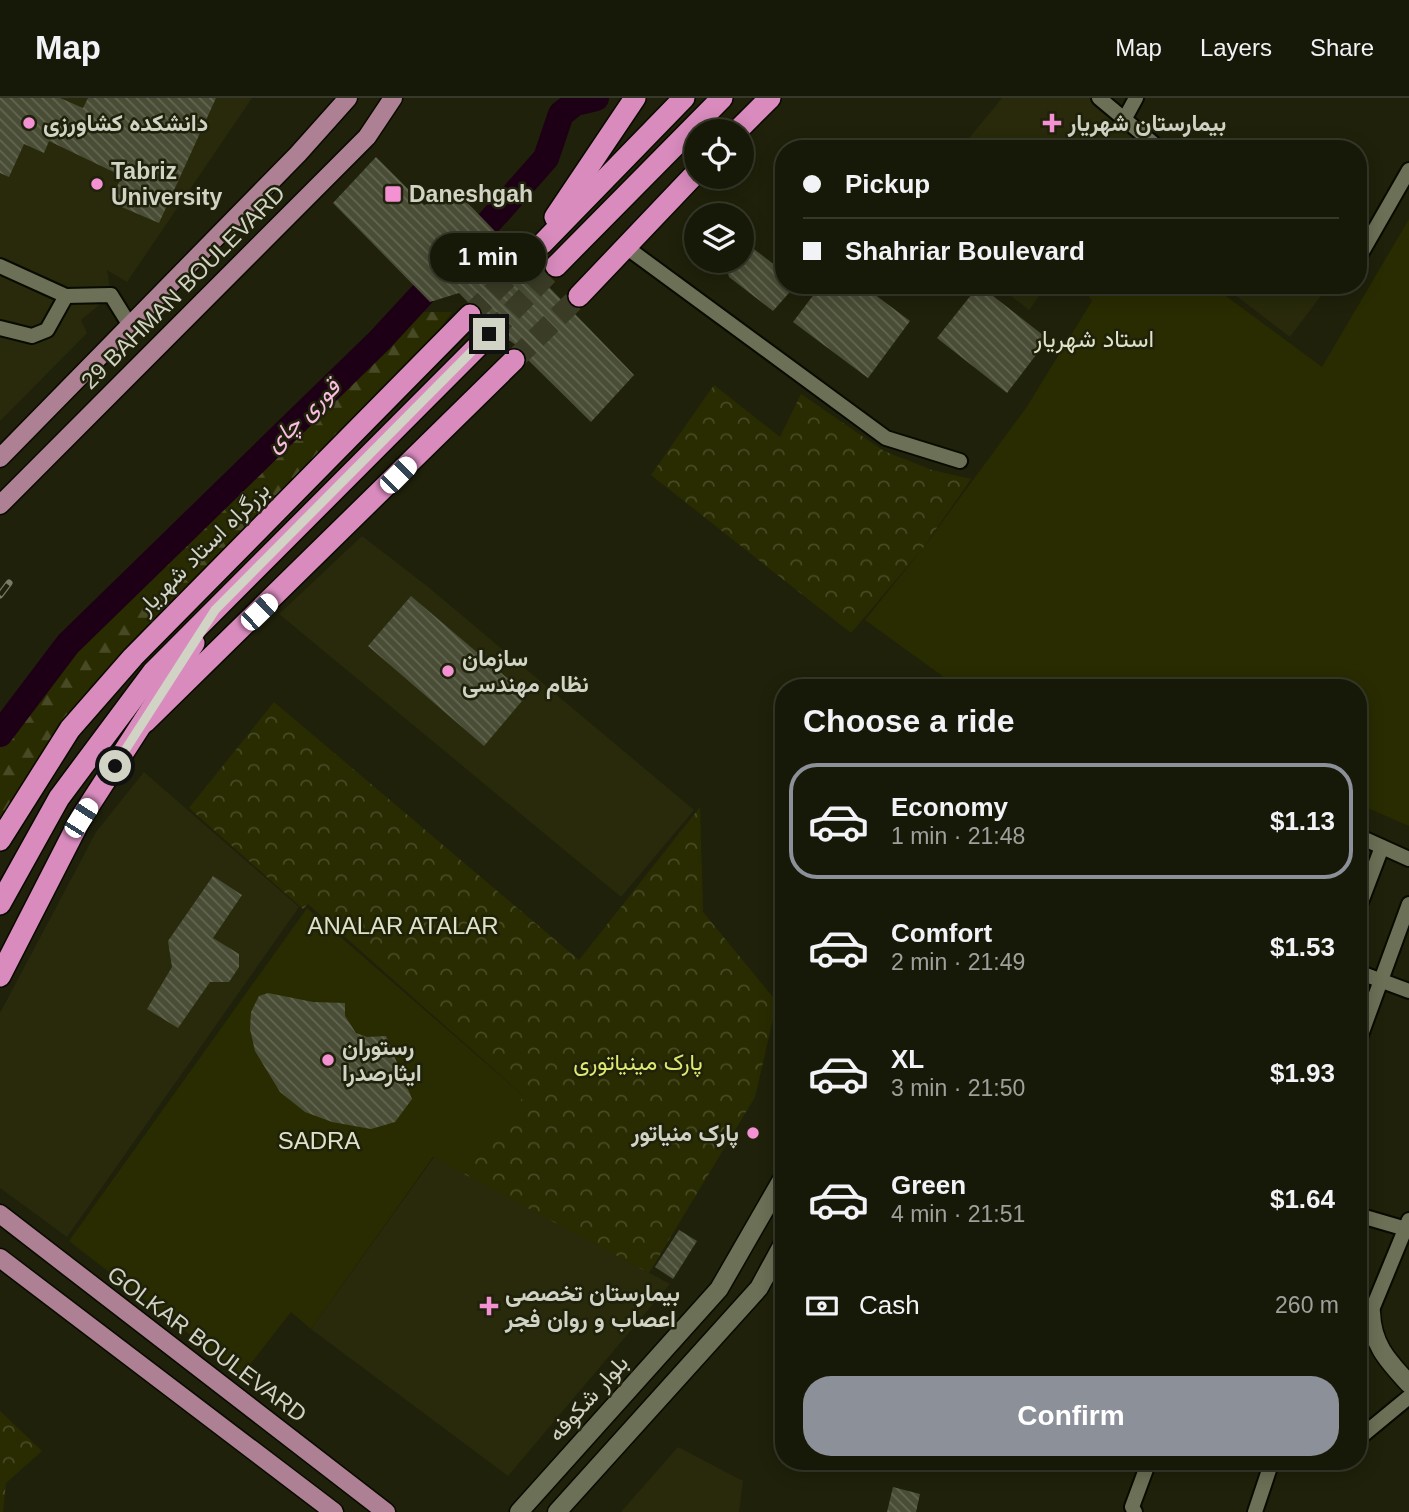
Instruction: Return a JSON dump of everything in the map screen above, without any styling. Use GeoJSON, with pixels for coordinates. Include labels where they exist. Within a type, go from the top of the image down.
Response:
{"type":"FeatureCollection","features":[{"type":"Feature","properties":{"kind":"highway"},"geometry":{"type":"LineString","coordinates":[[635,98],[555,216],[542,244],[684,98]]}},
{"type":"Feature","properties":{"kind":"highway"},"geometry":{"type":"LineString","coordinates":[[556,266],[722,98]]}},
{"type":"Feature","properties":{"kind":"highway"},"geometry":{"type":"LineString","coordinates":[[749,119],[769,98]]}},
{"type":"Feature","properties":{"kind":"highway"},"geometry":{"type":"LineString","coordinates":[[579,296],[684,186]]}},
{"type":"Feature","properties":{"kind":"highway","name":"بزرگراه استاد شهریار"},"geometry":{"type":"LineString","coordinates":[[0,840],[71,729],[132,657],[470,314]]}},
{"type":"Feature","properties":{"kind":"highway"},"geometry":{"type":"LineString","coordinates":[[0,904],[59,799],[153,672],[489,334]]}},
{"type":"Feature","properties":{"kind":"highway"},"geometry":{"type":"LineString","coordinates":[[145,722],[514,360]]}},
{"type":"Feature","properties":{"kind":"highway"},"geometry":{"type":"LineString","coordinates":[[0,976],[81,818],[215,610]]}},
{"type":"Feature","properties":{"kind":"main road"},"geometry":{"type":"LineString","coordinates":[[0,458],[307,144],[348,98]]}},
{"type":"Feature","properties":{"kind":"main road","name":"29 BAHMAN BOULEVARD"},"geometry":{"type":"LineString","coordinates":[[0,505],[366,137],[393,98]]}},
{"type":"Feature","properties":{"kind":"main road","name":"بلوار شکوفه"},"geometry":{"type":"LineString","coordinates":[[519,1512],[719,1289],[775,1192]]}},
{"type":"Feature","properties":{"kind":"main road","name":"GOLKAR BOULEVARD"},"geometry":{"type":"LineString","coordinates":[[0,1214],[386,1512]]}},
{"type":"Feature","properties":{"kind":"main road"},"geometry":{"type":"LineString","coordinates":[[0,1258],[334,1512]]}},
{"type":"Feature","properties":{"kind":"main road"},"geometry":{"type":"LineString","coordinates":[[557,1512],[759,1288],[775,1259]]}},
{"type":"Feature","properties":{"kind":"main road"},"geometry":{"type":"LineString","coordinates":[[1367,1314],[1378,1349],[1409,1384]]}},
{"type":"Feature","properties":{"kind":"street"},"geometry":{"type":"LineString","coordinates":[[1098,98],[1149,140]]}},
{"type":"Feature","properties":{"kind":"street"},"geometry":{"type":"LineString","coordinates":[[1125,120],[1136,98]]}},
{"type":"Feature","properties":{"kind":"street"},"geometry":{"type":"LineString","coordinates":[[1367,244],[1409,170]]}},
{"type":"Feature","properties":{"kind":"street"},"geometry":{"type":"LineString","coordinates":[[625,247],[886,438],[960,461]]}},
{"type":"Feature","properties":{"kind":"street"},"geometry":{"type":"LineString","coordinates":[[0,266],[66,296],[111,295],[129,324]]}},
{"type":"Feature","properties":{"kind":"street"},"geometry":{"type":"LineString","coordinates":[[0,328],[32,336],[47,330],[66,296]]}},
{"type":"Feature","properties":{"kind":"street"},"geometry":{"type":"LineString","coordinates":[[1367,840],[1409,859]]}},
{"type":"Feature","properties":{"kind":"street"},"geometry":{"type":"LineString","coordinates":[[1367,886],[1382,847]]}},
{"type":"Feature","properties":{"kind":"street"},"geometry":{"type":"LineString","coordinates":[[1367,1020],[1409,904]]}},
{"type":"Feature","properties":{"kind":"street"},"geometry":{"type":"LineString","coordinates":[[1367,975],[1409,991]]}},
{"type":"Feature","properties":{"kind":"street"},"geometry":{"type":"LineString","coordinates":[[1367,1217],[1408,1225],[1367,1304]]}},
{"type":"Feature","properties":{"kind":"street"},"geometry":{"type":"LineString","coordinates":[[1367,1432],[1409,1397]]}},
{"type":"Feature","properties":{"kind":"street"},"geometry":{"type":"LineString","coordinates":[[1135,1512],[1132,1507],[1146,1470]]}},
{"type":"Feature","properties":{"kind":"street"},"geometry":{"type":"LineString","coordinates":[[1255,1512],[1269,1470]]}},
{"type":"Feature","properties":{"kind":"shaded area","name":"Tabriz University"},"geometry":{"type":"Polygon","coordinates":[[[0,98],[252,98],[127,282],[107,270],[111,295],[81,320],[87,333],[0,421],[0,98]]]}},
{"type":"Feature","properties":{"kind":"shaded area","name":"بیمارستان شهریار"},"geometry":{"type":"Polygon","coordinates":[[[1002,98],[1092,98],[1143,140],[967,140],[1002,98]]]}},
{"type":"Feature","properties":{"kind":"shaded area"},"geometry":{"type":"Polygon","coordinates":[[[1009,294],[1041,294],[1029,310],[1009,294]]]}},
{"type":"Feature","properties":{"kind":"shaded area"},"geometry":{"type":"Polygon","coordinates":[[[1234,294],[1322,294],[1290,337],[1234,294]]]}},
{"type":"Feature","properties":{"kind":"shaded area"},"geometry":{"type":"Polygon","coordinates":[[[362,536],[427,586],[694,810],[621,897],[279,614],[362,536]]]}},
{"type":"Feature","properties":{"kind":"shaded area"},"geometry":{"type":"Polygon","coordinates":[[[144,772],[299,907],[67,1237],[0,1188],[0,1013],[96,832],[144,772]]]}},
{"type":"Feature","properties":{"kind":"shaded area","name":"بیمارستان تخصصی اعصاب و روان فجر"},"geometry":{"type":"Polygon","coordinates":[[[434,1157],[670,1284],[508,1476],[311,1329],[434,1157]]]}},
{"type":"Feature","properties":{"kind":"shaded area"},"geometry":{"type":"Polygon","coordinates":[[[678,1447],[743,1481],[739,1512],[621,1512],[678,1447]]]}},
{"type":"Feature","properties":{"kind":"green space"},"geometry":{"type":"Polygon","coordinates":[[[1409,219],[1409,826],[1367,808],[1367,679],[947,679],[865,620],[923,548],[1026,408],[1092,301],[1087,294],[1223,294],[1322,367],[1409,219]]]}},
{"type":"Feature","properties":{"kind":"green space"},"geometry":{"type":"Polygon","coordinates":[[[416,312],[452,312],[431,342],[92,685],[0,821],[0,744],[70,652],[416,312]]]}},
{"type":"Feature","properties":{"kind":"green space"},"geometry":{"type":"Polygon","coordinates":[[[714,385],[780,437],[801,394],[884,451],[932,470],[971,479],[923,548],[851,633],[651,475],[714,385]]]}},
{"type":"Feature","properties":{"kind":"green space","name":"پارک مینیاتوری"},"geometry":{"type":"Polygon","coordinates":[[[274,702],[579,960],[700,807],[703,912],[775,1000],[775,1011],[755,1097],[649,1273],[464,1174],[524,1096],[308,904],[303,909],[189,808],[274,702]]]}},
{"type":"Feature","properties":{"kind":"green space"},"geometry":{"type":"Polygon","coordinates":[[[307,908],[525,1097],[464,1174],[433,1157],[311,1329],[291,1312],[242,1375],[69,1241],[307,908]]]}},
{"type":"Feature","properties":{"kind":"green space"},"geometry":{"type":"Polygon","coordinates":[[[0,1411],[42,1451],[6,1483],[3,1512],[0,1512],[0,1411]]]}},
{"type":"Feature","properties":{"kind":"building"},"geometry":{"type":"Polygon","coordinates":[[[0,98],[60,98],[83,108],[88,98],[216,98],[159,223],[110,202],[122,176],[49,141],[44,153],[24,144],[9,177],[0,173],[0,98]]]}},
{"type":"Feature","properties":{"kind":"building"},"geometry":{"type":"Polygon","coordinates":[[[376,157],[424,205],[458,193],[634,375],[591,422],[527,359],[523,350],[503,336],[499,324],[483,316],[479,305],[468,302],[459,293],[430,302],[333,203],[376,157]]]}},
{"type":"Feature","properties":{"kind":"building"},"geometry":{"type":"Polygon","coordinates":[[[754,249],[775,265],[775,294],[788,294],[773,311],[729,277],[728,273],[754,273],[754,249]]]}},
{"type":"Feature","properties":{"kind":"building"},"geometry":{"type":"Polygon","coordinates":[[[814,294],[874,294],[910,321],[868,378],[793,322],[814,294]]]}},
{"type":"Feature","properties":{"kind":"building"},"geometry":{"type":"Polygon","coordinates":[[[972,294],[990,294],[1048,339],[1007,393],[937,338],[972,294]]]}},
{"type":"Feature","properties":{"kind":"building","name":"سازمان نظام مهندسی"},"geometry":{"type":"Polygon","coordinates":[[[411,596],[527,695],[484,746],[368,646],[411,596]]]}},
{"type":"Feature","properties":{"kind":"building"},"geometry":{"type":"Polygon","coordinates":[[[213,876],[242,895],[213,938],[239,954],[239,967],[229,982],[210,982],[178,1028],[147,1009],[172,967],[168,941],[213,876]]]}},
{"type":"Feature","properties":{"kind":"building","name":"رستوران ایثارصدرا"},"geometry":{"type":"Polygon","coordinates":[[[268,993],[313,1002],[345,1003],[345,1016],[356,1033],[367,1037],[386,1036],[412,1099],[395,1122],[371,1129],[332,1122],[305,1112],[280,1092],[255,1051],[250,1029],[251,1012],[259,996],[268,993]]]}},
{"type":"Feature","properties":{"kind":"building"},"geometry":{"type":"Polygon","coordinates":[[[679,1230],[697,1241],[673,1279],[655,1267],[679,1230]]]}},
{"type":"Feature","properties":{"kind":"building"},"geometry":{"type":"Polygon","coordinates":[[[893,1487],[920,1494],[916,1512],[887,1512],[893,1487]]]}},
{"type":"Feature","properties":{"kind":"waterway","name":"قوری چای"},"geometry":{"type":"LineString","coordinates":[[0,734],[68,644],[380,340],[502,208],[546,158],[561,114],[575,103],[596,98]]}},
{"type":"Feature","properties":{"kind":"tunnel"},"geometry":{"type":"LineString","coordinates":[[470,315],[542,244]]}},
{"type":"Feature","properties":{"kind":"tunnel"},"geometry":{"type":"LineString","coordinates":[[490,334],[556,266]]}},
{"type":"Feature","properties":{"kind":"tunnel"},"geometry":{"type":"LineString","coordinates":[[514,360],[579,296]]}},
{"type":"Feature","properties":{"kind":"railway"},"geometry":{"type":"LineString","coordinates":[[0,595],[9,583]]}},
{"type":"Feature","properties":{"kind":"place","name":"دانشکده کشاورزی"},"geometry":{"type":"Point","coordinates":[29,123]}},
{"type":"Feature","properties":{"kind":"place","name":"بیمارستان شهریار"},"geometry":{"type":"Point","coordinates":[1052,123]}},
{"type":"Feature","properties":{"kind":"place","name":"Tabriz University"},"geometry":{"type":"Point","coordinates":[97,184]}},
{"type":"Feature","properties":{"kind":"place","name":"Daneshgah"},"geometry":{"type":"Point","coordinates":[393,194]}},
{"type":"Feature","properties":{"kind":"place","name":"سازمان نظام مهندسی"},"geometry":{"type":"Point","coordinates":[448,671]}},
{"type":"Feature","properties":{"kind":"place","name":"رستوران ایثارصدرا"},"geometry":{"type":"Point","coordinates":[328,1060]}},
{"type":"Feature","properties":{"kind":"place","name":"پارک منیاتور"},"geometry":{"type":"Point","coordinates":[753,1133]}},
{"type":"Feature","properties":{"kind":"place","name":"بیمارستان تخصصی اعصاب و روان فجر"},"geometry":{"type":"Point","coordinates":[489,1306]}},
{"type":"Feature","properties":{"kind":"district","name":"استاد شهریار"},"geometry":{"type":"Point","coordinates":[1094,338]}},
{"type":"Feature","properties":{"kind":"district","name":"ANALAR ATALAR"},"geometry":{"type":"Point","coordinates":[403,925]}},
{"type":"Feature","properties":{"kind":"district","name":"SADRA"},"geometry":{"type":"Point","coordinates":[319,1140]}},
{"type":"Feature","properties":{"kind":"route"},"geometry":{"type":"LineString","coordinates":[[115,766],[215,610],[489,334]]}}]}
